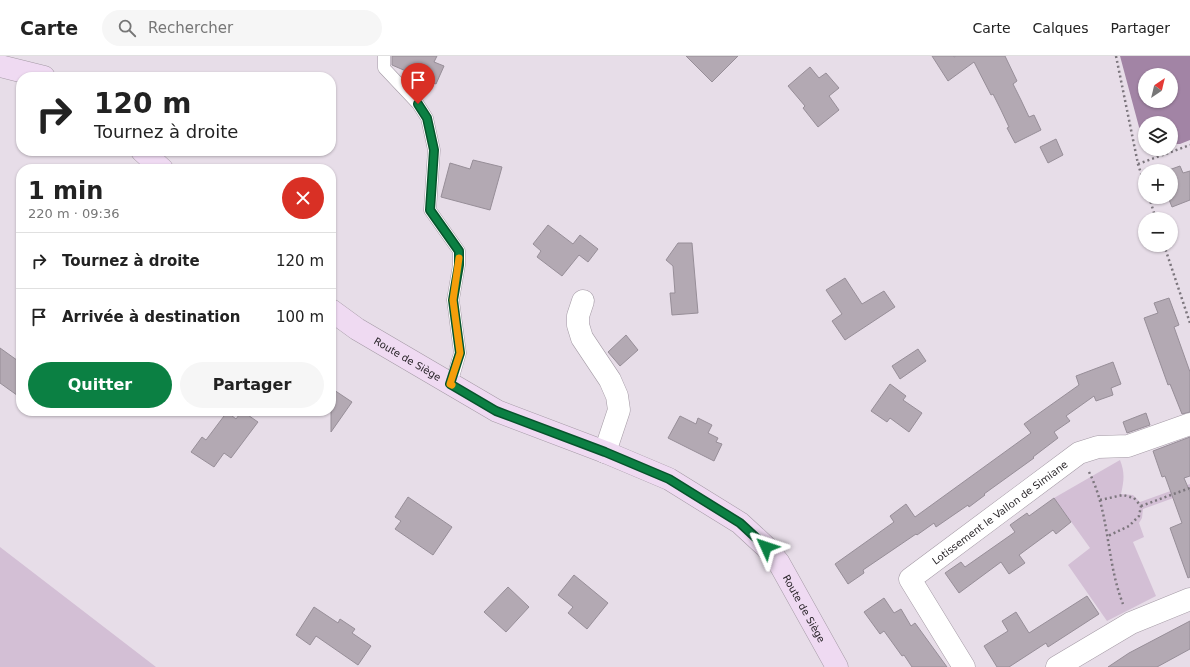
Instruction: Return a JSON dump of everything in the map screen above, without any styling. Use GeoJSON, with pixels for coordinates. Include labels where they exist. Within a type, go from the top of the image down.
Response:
{"type":"FeatureCollection","features":[{"type":"Feature","properties":{"kind":"street"},"geometry":{"type":"LineString","coordinates":[[0,66],[24,72]]}},
{"type":"Feature","properties":{"kind":"street"},"geometry":{"type":"LineString","coordinates":[[148,156],[156,164]]}},
{"type":"Feature","properties":{"kind":"street"},"geometry":{"type":"LineString","coordinates":[[583,300],[578,316],[578,325],[582,338],[610,380],[617,396],[619,410],[605,452]]}},
{"type":"Feature","properties":{"kind":"street","name":"Route de Siège"},"geometry":{"type":"LineString","coordinates":[[336,314],[357,329],[496,411],[605,452],[669,479],[740,523],[766,547],[778,563],[837,667]]}},
{"type":"Feature","properties":{"kind":"street","name":"Lotissement le Vallon de Simiane"},"geometry":{"type":"LineString","coordinates":[[964,667],[910,579],[1079,453],[1098,447],[1128,446],[1190,424]]}},
{"type":"Feature","properties":{"kind":"street"},"geometry":{"type":"LineString","coordinates":[[1057,667],[1131,622],[1190,599]]}},
{"type":"Feature","properties":{"kind":"lane"},"geometry":{"type":"LineString","coordinates":[[384,56],[384,68],[418,104],[427,118],[434,150],[430,210],[459,251],[459,265],[453,300],[460,353],[450,384]]}},
{"type":"Feature","properties":{"kind":"path"},"geometry":{"type":"LineString","coordinates":[[1116,56],[1138,164],[1190,145]]}},
{"type":"Feature","properties":{"kind":"path"},"geometry":{"type":"LineString","coordinates":[[1166,252],[1190,323]]}},
{"type":"Feature","properties":{"kind":"path"},"geometry":{"type":"LineString","coordinates":[[1079,453],[1092,478],[1100,500],[1108,536],[1114,575],[1120,596],[1131,622]]}},
{"type":"Feature","properties":{"kind":"path"},"geometry":{"type":"LineString","coordinates":[[1141,506],[1190,488]]}},
{"type":"Feature","properties":{"kind":"path"},"geometry":{"type":"LineString","coordinates":[[1100,500],[1123,495],[1134,498],[1141,506]]}},
{"type":"Feature","properties":{"kind":"path"},"geometry":{"type":"LineString","coordinates":[[1108,536],[1129,526],[1139,516],[1141,506]]}},
{"type":"Feature","properties":{"kind":"shaded area"},"geometry":{"type":"Polygon","coordinates":[[[1120,56],[1190,56],[1190,140],[1178,144],[1178,116],[1138,116],[1138,123],[1120,56]]]}},
{"type":"Feature","properties":{"kind":"shaded area"},"geometry":{"type":"Polygon","coordinates":[[[1120,460],[1124,477],[1121,494],[1133,495],[1140,502],[1190,484],[1190,492],[1143,509],[1142,518],[1139,523],[1144,537],[1133,542],[1156,596],[1107,621],[1068,565],[1090,548],[1054,498],[1120,460]]]}},
{"type":"Feature","properties":{"kind":"shaded area"},"geometry":{"type":"Polygon","coordinates":[[[0,547],[156,667],[0,667],[0,547]]]}},
{"type":"Feature","properties":{"kind":"building"},"geometry":{"type":"Polygon","coordinates":[[[392,56],[437,56],[434,62],[444,66],[436,84],[392,65],[392,56]]]}},
{"type":"Feature","properties":{"kind":"building"},"geometry":{"type":"Polygon","coordinates":[[[686,56],[738,56],[712,82],[686,56]]]}},
{"type":"Feature","properties":{"kind":"building"},"geometry":{"type":"Polygon","coordinates":[[[932,56],[1005,56],[1017,81],[1013,84],[1029,117],[1034,115],[1041,130],[1015,143],[993,94],[991,95],[974,62],[948,81],[932,56]]]}},
{"type":"Feature","properties":{"kind":"building"},"geometry":{"type":"Polygon","coordinates":[[[810,67],[819,78],[826,73],[839,88],[829,96],[839,110],[818,127],[803,108],[805,106],[788,86],[810,67]]]}},
{"type":"Feature","properties":{"kind":"building"},"geometry":{"type":"Polygon","coordinates":[[[1056,139],[1063,155],[1048,163],[1040,147],[1056,139]]]}},
{"type":"Feature","properties":{"kind":"building"},"geometry":{"type":"Polygon","coordinates":[[[473,160],[502,167],[490,210],[441,197],[450,163],[470,169],[473,160]]]}},
{"type":"Feature","properties":{"kind":"building"},"geometry":{"type":"Polygon","coordinates":[[[1180,166],[1183,173],[1190,171],[1190,200],[1172,207],[1171,204],[1178,204],[1178,167],[1180,166]]]}},
{"type":"Feature","properties":{"kind":"building"},"geometry":{"type":"Polygon","coordinates":[[[548,225],[573,244],[580,235],[598,249],[588,262],[579,255],[562,276],[537,257],[541,251],[533,244],[548,225]]]}},
{"type":"Feature","properties":{"kind":"building"},"geometry":{"type":"Polygon","coordinates":[[[678,243],[692,243],[698,313],[672,315],[670,293],[675,293],[673,266],[666,260],[678,243]]]}},
{"type":"Feature","properties":{"kind":"building"},"geometry":{"type":"Polygon","coordinates":[[[845,278],[862,304],[884,291],[895,307],[845,340],[832,321],[842,314],[826,290],[845,278]]]}},
{"type":"Feature","properties":{"kind":"building"},"geometry":{"type":"Polygon","coordinates":[[[1169,298],[1179,325],[1174,327],[1190,372],[1190,412],[1182,414],[1170,384],[1168,385],[1144,318],[1158,313],[1154,303],[1169,298]]]}},
{"type":"Feature","properties":{"kind":"building"},"geometry":{"type":"Polygon","coordinates":[[[626,335],[638,350],[620,366],[608,352],[626,335]]]}},
{"type":"Feature","properties":{"kind":"building"},"geometry":{"type":"Polygon","coordinates":[[[0,348],[16,359],[16,394],[0,383],[0,348]]]}},
{"type":"Feature","properties":{"kind":"building"},"geometry":{"type":"Polygon","coordinates":[[[918,349],[926,361],[900,379],[892,366],[918,349]]]}},
{"type":"Feature","properties":{"kind":"building"},"geometry":{"type":"Polygon","coordinates":[[[1113,362],[1121,384],[1111,388],[1113,395],[1096,401],[1094,396],[1066,416],[1070,421],[1054,432],[1058,438],[1033,457],[1034,458],[984,494],[985,495],[969,507],[968,505],[936,527],[934,523],[917,535],[916,534],[863,570],[864,573],[848,584],[835,564],[894,522],[890,516],[906,504],[915,517],[1031,433],[1024,424],[1079,385],[1076,376],[1113,362]]]}},
{"type":"Feature","properties":{"kind":"building"},"geometry":{"type":"Polygon","coordinates":[[[890,384],[906,396],[903,400],[922,413],[909,432],[890,418],[887,422],[871,411],[890,384]]]}},
{"type":"Feature","properties":{"kind":"building"},"geometry":{"type":"Polygon","coordinates":[[[336,391],[352,402],[331,432],[331,416],[336,416],[336,391]]]}},
{"type":"Feature","properties":{"kind":"building"},"geometry":{"type":"Polygon","coordinates":[[[1146,413],[1150,425],[1127,433],[1123,422],[1146,413]]]}},
{"type":"Feature","properties":{"kind":"building"},"geometry":{"type":"Polygon","coordinates":[[[224,416],[232,416],[236,419],[238,416],[249,416],[258,422],[231,458],[224,453],[214,467],[191,452],[202,437],[206,440],[224,416]]]}},
{"type":"Feature","properties":{"kind":"building"},"geometry":{"type":"Polygon","coordinates":[[[680,416],[696,424],[698,418],[712,425],[708,433],[718,438],[716,442],[722,444],[714,461],[668,438],[680,416]]]}},
{"type":"Feature","properties":{"kind":"building"},"geometry":{"type":"Polygon","coordinates":[[[1190,437],[1190,476],[1184,478],[1190,492],[1190,577],[1188,578],[1170,528],[1182,523],[1165,476],[1162,477],[1153,451],[1190,437]]]}},
{"type":"Feature","properties":{"kind":"building"},"geometry":{"type":"Polygon","coordinates":[[[408,497],[452,527],[433,555],[395,529],[401,521],[395,517],[408,497]]]}},
{"type":"Feature","properties":{"kind":"building"},"geometry":{"type":"Polygon","coordinates":[[[1054,498],[1071,522],[1056,534],[1053,530],[1019,555],[1025,563],[1009,574],[1001,562],[959,593],[945,573],[961,562],[965,567],[1015,532],[1010,525],[1027,513],[1029,516],[1054,498]]]}},
{"type":"Feature","properties":{"kind":"building"},"geometry":{"type":"Polygon","coordinates":[[[574,575],[608,603],[587,629],[568,613],[573,607],[558,595],[574,575]]]}},
{"type":"Feature","properties":{"kind":"building"},"geometry":{"type":"Polygon","coordinates":[[[508,587],[529,607],[506,632],[484,612],[508,587]]]}},
{"type":"Feature","properties":{"kind":"building"},"geometry":{"type":"Polygon","coordinates":[[[1087,596],[1099,614],[1048,647],[1046,643],[1009,667],[997,667],[984,646],[1008,631],[1002,621],[1016,612],[1029,633],[1087,596]]]}},
{"type":"Feature","properties":{"kind":"building"},"geometry":{"type":"Polygon","coordinates":[[[884,598],[894,613],[901,609],[911,626],[915,623],[947,667],[912,667],[884,631],[880,634],[864,612],[884,598]]]}},
{"type":"Feature","properties":{"kind":"building"},"geometry":{"type":"Polygon","coordinates":[[[314,607],[338,623],[340,619],[355,629],[352,633],[371,646],[358,665],[316,636],[310,645],[296,635],[314,607]]]}},
{"type":"Feature","properties":{"kind":"building"},"geometry":{"type":"Polygon","coordinates":[[[1190,621],[1190,649],[1157,667],[1108,667],[1129,653],[1190,621]]]}},
{"type":"Feature","properties":{"kind":"slow traffic"},"geometry":{"type":"LineString","coordinates":[[452,385],[450,384],[460,353],[453,300],[459,258]]}},
{"type":"Feature","properties":{"kind":"route"},"geometry":{"type":"LineString","coordinates":[[418,104],[427,118],[434,150],[430,210],[459,251],[459,265],[453,300],[460,353],[450,384],[496,411],[605,452],[669,479],[740,523],[766,547]]}}]}
